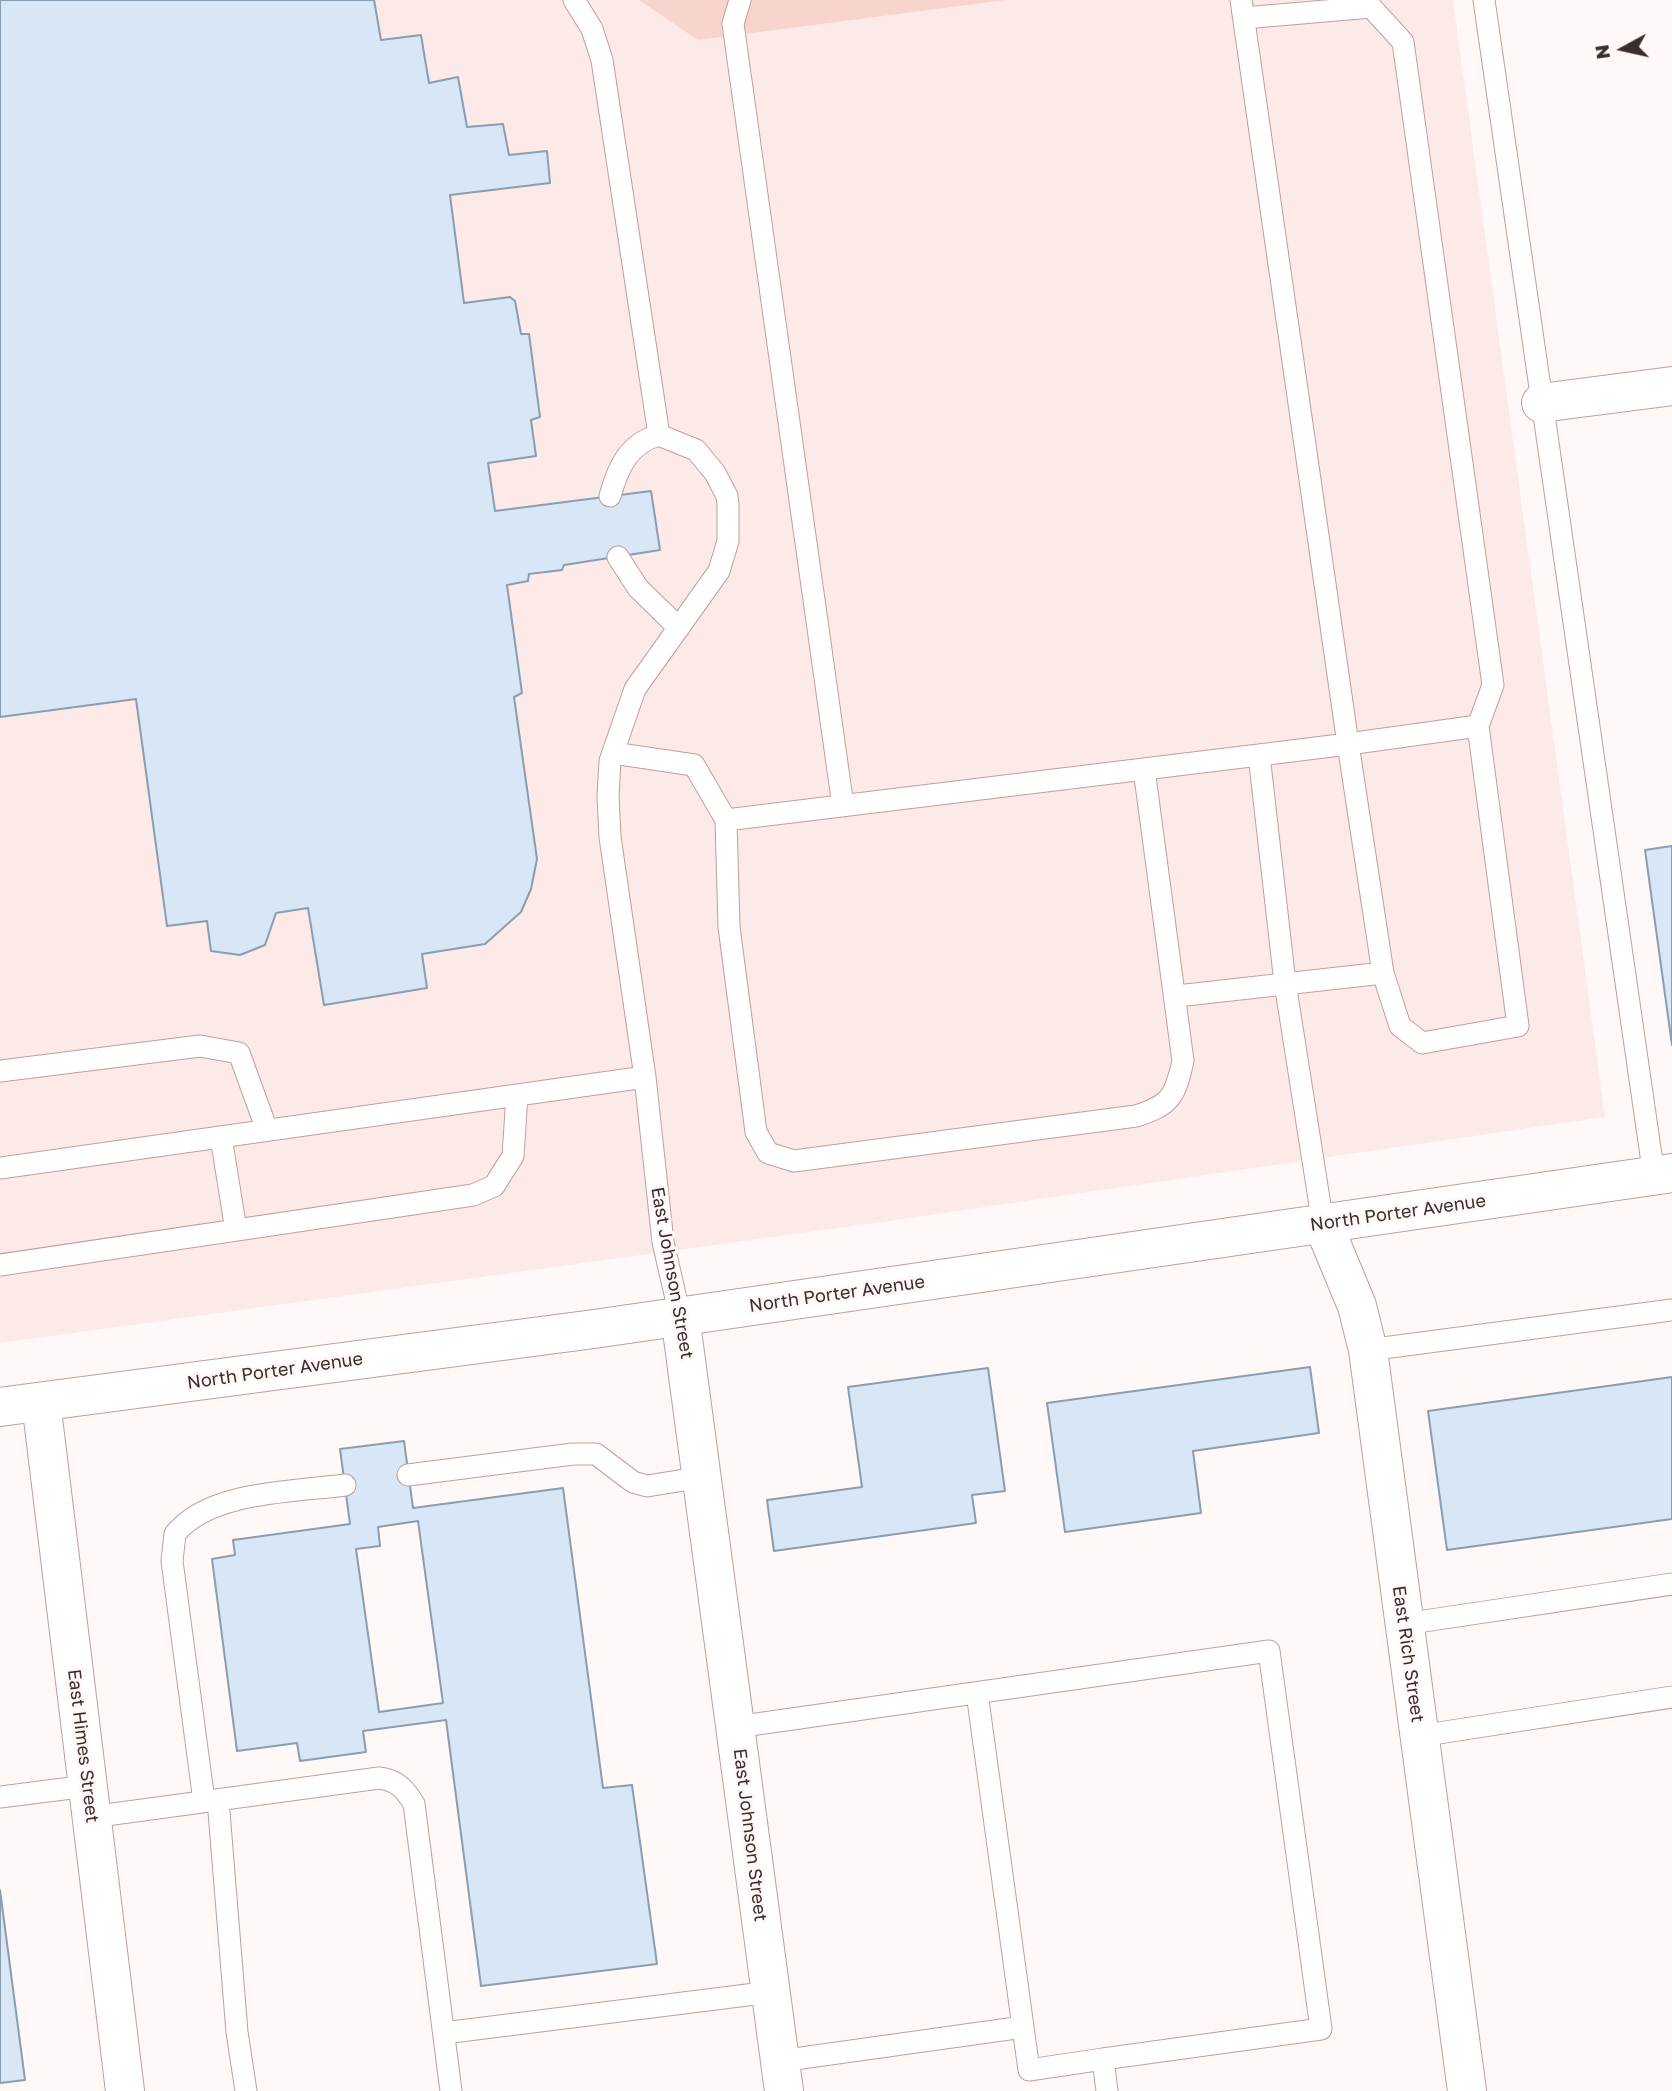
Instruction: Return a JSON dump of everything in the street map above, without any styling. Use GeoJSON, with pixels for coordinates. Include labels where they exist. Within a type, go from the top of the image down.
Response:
{"type":"FeatureCollection","features":[{"type":"Feature","properties":{"kind":"street"},"geometry":{"type":"LineString","coordinates":[[1541,403],[1672,386]]}},
{"type":"Feature","properties":{"kind":"street","name":"North Porter Avenue"},"geometry":{"type":"LineString","coordinates":[[0,1407],[680,1317],[1663,1174]]}},
{"type":"Feature","properties":{"kind":"street","name":"East Rich Street"},"geometry":{"type":"LineString","coordinates":[[1323,1224],[1357,1306],[1368,1350],[1467,2091]]}},
{"type":"Feature","properties":{"kind":"street","name":"East Johnson Street"},"geometry":{"type":"LineString","coordinates":[[680,1317],[782,2076]]}},
{"type":"Feature","properties":{"kind":"street","name":"East Himes Street"},"geometry":{"type":"LineString","coordinates":[[41,1402],[125,2091]]}},
{"type":"Feature","properties":{"kind":"lane"},"geometry":{"type":"LineString","coordinates":[[574,0],[592,29],[602,60],[659,435],[644,439],[633,448],[617,471],[610,496]]}},
{"type":"Feature","properties":{"kind":"lane"},"geometry":{"type":"LineString","coordinates":[[740,0],[733,24],[843,806]]}},
{"type":"Feature","properties":{"kind":"lane"},"geometry":{"type":"LineString","coordinates":[[1484,0],[1541,403],[1663,1174]]}},
{"type":"Feature","properties":{"kind":"lane"},"geometry":{"type":"LineString","coordinates":[[1371,7],[1403,41],[1493,685],[1478,726],[1518,1026],[1422,1042],[1400,1026],[1383,973],[1242,9],[1371,7]]}},
{"type":"Feature","properties":{"kind":"lane","name":"East Johnson Street"},"geometry":{"type":"LineString","coordinates":[[659,435],[696,450],[715,473],[727,496],[728,541],[719,570],[635,689],[612,753],[608,796],[610,837],[645,1077],[663,1242],[680,1317]]}},
{"type":"Feature","properties":{"kind":"lane"},"geometry":{"type":"LineString","coordinates":[[618,556],[638,588],[679,628]]}},
{"type":"Feature","properties":{"kind":"lane"},"geometry":{"type":"LineString","coordinates":[[726,820],[1478,726]]}},
{"type":"Feature","properties":{"kind":"lane"},"geometry":{"type":"LineString","coordinates":[[612,753],[694,765],[726,820],[729,927],[756,1132],[768,1153],[794,1161],[1136,1116],[1161,1109],[1176,1091],[1183,1061],[1177,996],[1144,769]]}},
{"type":"Feature","properties":{"kind":"lane"},"geometry":{"type":"LineString","coordinates":[[1259,755],[1285,983],[1323,1224]]}},
{"type":"Feature","properties":{"kind":"lane"},"geometry":{"type":"LineString","coordinates":[[1177,996],[1383,973]]}},
{"type":"Feature","properties":{"kind":"lane"},"geometry":{"type":"LineString","coordinates":[[0,1071],[200,1046],[239,1053],[267,1130]]}},
{"type":"Feature","properties":{"kind":"lane"},"geometry":{"type":"LineString","coordinates":[[0,1168],[645,1077]]}},
{"type":"Feature","properties":{"kind":"lane"},"geometry":{"type":"LineString","coordinates":[[0,1265],[473,1195],[494,1186],[513,1156],[517,1095]]}},
{"type":"Feature","properties":{"kind":"lane"},"geometry":{"type":"LineString","coordinates":[[221,1137],[236,1230]]}},
{"type":"Feature","properties":{"kind":"lane"},"geometry":{"type":"LineString","coordinates":[[1368,1350],[1672,1310]]}},
{"type":"Feature","properties":{"kind":"lane"},"geometry":{"type":"LineString","coordinates":[[408,1475],[573,1454],[596,1454],[633,1482],[648,1486],[703,1477]]}},
{"type":"Feature","properties":{"kind":"lane"},"geometry":{"type":"LineString","coordinates":[[246,2091],[211,1801],[172,1561],[175,1534],[198,1513],[222,1503],[345,1485]]}},
{"type":"Feature","properties":{"kind":"lane"},"geometry":{"type":"LineString","coordinates":[[1404,1623],[1672,1584]]}},
{"type":"Feature","properties":{"kind":"lane"},"geometry":{"type":"LineString","coordinates":[[736,1727],[1269,1651],[1321,2029],[1029,2070],[976,1693]]}},
{"type":"Feature","properties":{"kind":"lane"},"geometry":{"type":"LineString","coordinates":[[1419,1736],[1672,1697]]}},
{"type":"Feature","properties":{"kind":"lane"},"geometry":{"type":"LineString","coordinates":[[0,1797],[89,1801],[211,1801],[379,1778],[392,1779],[407,1791],[414,1804],[451,2091]]}},
{"type":"Feature","properties":{"kind":"lane"},"geometry":{"type":"LineString","coordinates":[[444,2033],[771,1992]]}},
{"type":"Feature","properties":{"kind":"lane"},"geometry":{"type":"LineString","coordinates":[[782,2076],[1023,2026]]}},
{"type":"Feature","properties":{"kind":"lane"},"geometry":{"type":"LineString","coordinates":[[1103,2059],[1107,2091]]}},
{"type":"Feature","properties":{"kind":"shaded area"},"geometry":{"type":"Polygon","coordinates":[[[0,0],[1453,0],[1605,1117],[882,1222],[0,1343],[0,0]]]}},
{"type":"Feature","properties":{"kind":"shaded area"},"geometry":{"type":"Polygon","coordinates":[[[639,0],[1006,0],[698,40],[639,0]]]}},
{"type":"Feature","properties":{"kind":"building"},"geometry":{"type":"Polygon","coordinates":[[[0,0],[374,0],[381,40],[421,35],[429,83],[458,77],[467,127],[503,124],[509,155],[547,151],[550,183],[450,195],[464,303],[510,297],[515,301],[521,334],[529,334],[540,417],[531,420],[536,456],[488,463],[495,511],[651,491],[660,550],[564,565],[562,570],[529,574],[528,581],[507,585],[522,693],[514,697],[537,859],[531,889],[521,912],[485,944],[422,954],[427,988],[324,1005],[308,908],[276,913],[265,945],[240,955],[211,951],[207,921],[167,926],[136,699],[0,717],[0,0]]]}},
{"type":"Feature","properties":{"kind":"building"},"geometry":{"type":"Polygon","coordinates":[[[1672,846],[1672,1045],[1645,850],[1672,846]]]}},
{"type":"Feature","properties":{"kind":"building"},"geometry":{"type":"Polygon","coordinates":[[[1310,1367],[1319,1433],[1193,1451],[1201,1513],[1065,1532],[1047,1403],[1310,1367]]]}},
{"type":"Feature","properties":{"kind":"building"},"geometry":{"type":"Polygon","coordinates":[[[988,1368],[1005,1491],[972,1495],[976,1523],[774,1551],[767,1500],[862,1487],[848,1387],[988,1368]]]}},
{"type":"Feature","properties":{"kind":"building"},"geometry":{"type":"Polygon","coordinates":[[[1672,1377],[1672,1519],[1447,1550],[1428,1411],[1672,1377]]]}},
{"type":"Feature","properties":{"kind":"building"},"geometry":{"type":"Polygon","coordinates":[[[404,1441],[413,1508],[563,1488],[603,1788],[632,1785],[657,1964],[481,1986],[446,1720],[363,1731],[366,1752],[300,1761],[297,1743],[237,1751],[212,1559],[235,1555],[233,1540],[350,1524],[340,1449],[404,1441]],[[418,1521],[378,1527],[380,1546],[356,1549],[379,1712],[443,1703],[418,1521]]]}},
{"type":"Feature","properties":{"kind":"building"},"geometry":{"type":"Polygon","coordinates":[[[0,1890],[25,2080],[0,2083],[0,1890]]]}}]}
